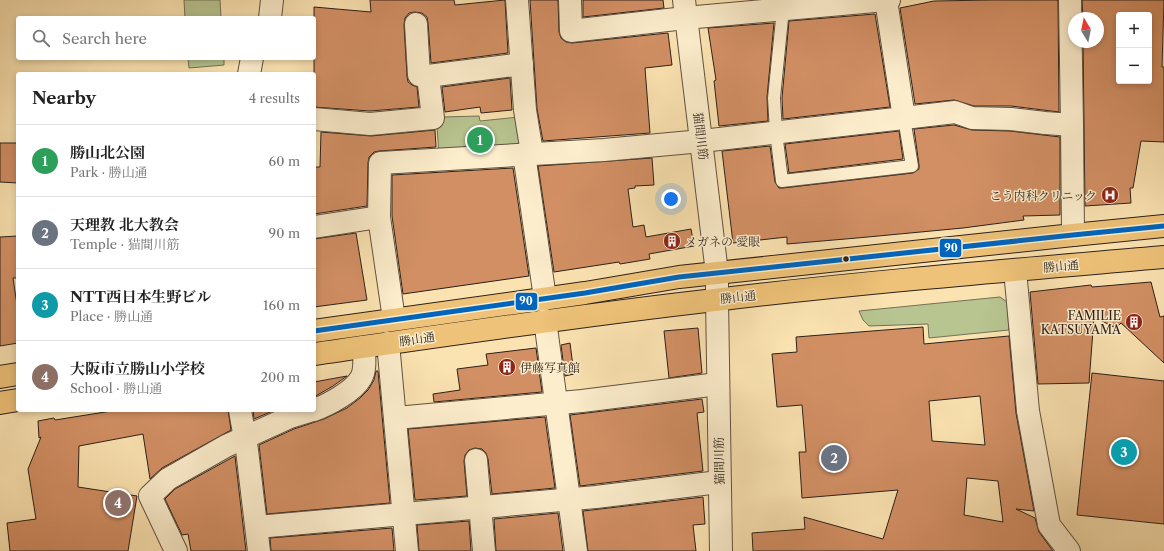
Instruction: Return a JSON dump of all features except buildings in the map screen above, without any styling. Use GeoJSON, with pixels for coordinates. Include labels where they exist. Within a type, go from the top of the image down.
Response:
{"type":"FeatureCollection","features":[{"type":"Feature","properties":{"kind":"main road","name":"勝山通"},"geometry":{"type":"LineString","coordinates":[[316,331],[584,293],[680,277],[1164,226]]}},
{"type":"Feature","properties":{"kind":"main road","name":"勝山通"},"geometry":{"type":"LineString","coordinates":[[316,354],[545,320],[716,299],[1164,257]]}},
{"type":"Feature","properties":{"kind":"main road"},"geometry":{"type":"LineString","coordinates":[[0,377],[16,374]]}},
{"type":"Feature","properties":{"kind":"main road"},"geometry":{"type":"LineString","coordinates":[[0,403],[16,400]]}},
{"type":"Feature","properties":{"kind":"street"},"geometry":{"type":"LineString","coordinates":[[270,16],[272,0]]}},
{"type":"Feature","properties":{"kind":"street"},"geometry":{"type":"LineString","coordinates":[[517,0],[528,154],[545,298]]}},
{"type":"Feature","properties":{"kind":"street"},"geometry":{"type":"LineString","coordinates":[[570,0],[571,31],[684,9],[790,6],[889,0]]}},
{"type":"Feature","properties":{"kind":"street"},"geometry":{"type":"LineString","coordinates":[[886,0],[904,118]]}},
{"type":"Feature","properties":{"kind":"street"},"geometry":{"type":"LineString","coordinates":[[1070,0],[1073,235]]}},
{"type":"Feature","properties":{"kind":"street","name":"猫間川筋"},"geometry":{"type":"LineString","coordinates":[[684,9],[702,141],[717,273],[716,299],[721,551]]}},
{"type":"Feature","properties":{"kind":"street"},"geometry":{"type":"LineString","coordinates":[[416,24],[419,75],[428,76],[522,64]]}},
{"type":"Feature","properties":{"kind":"street"},"geometry":{"type":"LineString","coordinates":[[249,72],[252,60]]}},
{"type":"Feature","properties":{"kind":"street"},"geometry":{"type":"LineString","coordinates":[[316,119],[370,124],[433,118],[428,76]]}},
{"type":"Feature","properties":{"kind":"street"},"geometry":{"type":"LineString","coordinates":[[394,319],[379,217],[380,163],[604,150],[702,141],[955,112],[972,118],[1011,119],[1038,123],[1072,125]]}},
{"type":"Feature","properties":{"kind":"street"},"geometry":{"type":"LineString","coordinates":[[316,227],[379,217]]}},
{"type":"Feature","properties":{"kind":"street"},"geometry":{"type":"LineString","coordinates":[[1015,270],[1028,411],[1049,525],[1069,551]]}},
{"type":"Feature","properties":{"kind":"street"},"geometry":{"type":"LineString","coordinates":[[545,320],[576,551]]}},
{"type":"Feature","properties":{"kind":"street"},"geometry":{"type":"LineString","coordinates":[[388,343],[407,551]]}},
{"type":"Feature","properties":{"kind":"street"},"geometry":{"type":"LineString","coordinates":[[316,409],[340,397],[361,379],[363,372],[364,347]]}},
{"type":"Feature","properties":{"kind":"street"},"geometry":{"type":"LineString","coordinates":[[396,418],[555,403],[718,384]]}},
{"type":"Feature","properties":{"kind":"street"},"geometry":{"type":"LineString","coordinates":[[240,412],[257,527],[259,551]]}},
{"type":"Feature","properties":{"kind":"street"},"geometry":{"type":"LineString","coordinates":[[176,551],[150,496],[168,480],[244,436],[307,412]]}},
{"type":"Feature","properties":{"kind":"street"},"geometry":{"type":"LineString","coordinates":[[476,460],[484,551]]}},
{"type":"Feature","properties":{"kind":"street"},"geometry":{"type":"LineString","coordinates":[[257,527],[568,499],[719,482]]}},
{"type":"Feature","properties":{"kind":"lane"},"geometry":{"type":"LineString","coordinates":[[790,6],[774,98],[776,132],[782,182],[912,166],[904,118]]}},
{"type":"Feature","properties":{"kind":"green space"},"geometry":{"type":"Polygon","coordinates":[[[184,0],[220,0],[221,16],[185,16],[184,0]]]}},
{"type":"Feature","properties":{"kind":"green space"},"geometry":{"type":"Polygon","coordinates":[[[188,60],[224,60],[224,65],[189,68],[188,60]]]}},
{"type":"Feature","properties":{"kind":"green space"},"geometry":{"type":"Polygon","coordinates":[[[479,116],[480,121],[519,117],[522,153],[439,156],[437,126],[443,117],[479,116]]]}},
{"type":"Feature","properties":{"kind":"green space"},"geometry":{"type":"Polygon","coordinates":[[[1000,297],[1007,302],[1009,330],[929,338],[928,324],[869,326],[863,320],[859,311],[1000,297]]]}},
{"type":"Feature","properties":{"kind":"transit line","name":"90"},"geometry":{"type":"LineString","coordinates":[[316,331],[585,293],[679,277],[1164,226]]}},
{"type":"Feature","properties":{"kind":"place","name":"勝山北公園"},"geometry":{"type":"Point","coordinates":[480,140]}},
{"type":"Feature","properties":{"kind":"place","name":"こう内科クリニック"},"geometry":{"type":"Point","coordinates":[1110,195]}},
{"type":"Feature","properties":{"kind":"place","name":"メガネの 愛眼"},"geometry":{"type":"Point","coordinates":[672,241]}},
{"type":"Feature","properties":{"kind":"place","name":"FAMILIE KATSUYAMA"},"geometry":{"type":"Point","coordinates":[1134,322]}},
{"type":"Feature","properties":{"kind":"place","name":"伊藤写真館"},"geometry":{"type":"Point","coordinates":[507,367]}},
{"type":"Feature","properties":{"kind":"place","name":"NTT西日本生野ビル"},"geometry":{"type":"Point","coordinates":[1124,452]}},
{"type":"Feature","properties":{"kind":"place","name":"天理教 北大教会"},"geometry":{"type":"Point","coordinates":[834,458]}},
{"type":"Feature","properties":{"kind":"place","name":"大阪市立勝山小学校"},"geometry":{"type":"Point","coordinates":[118,503]}}]}
